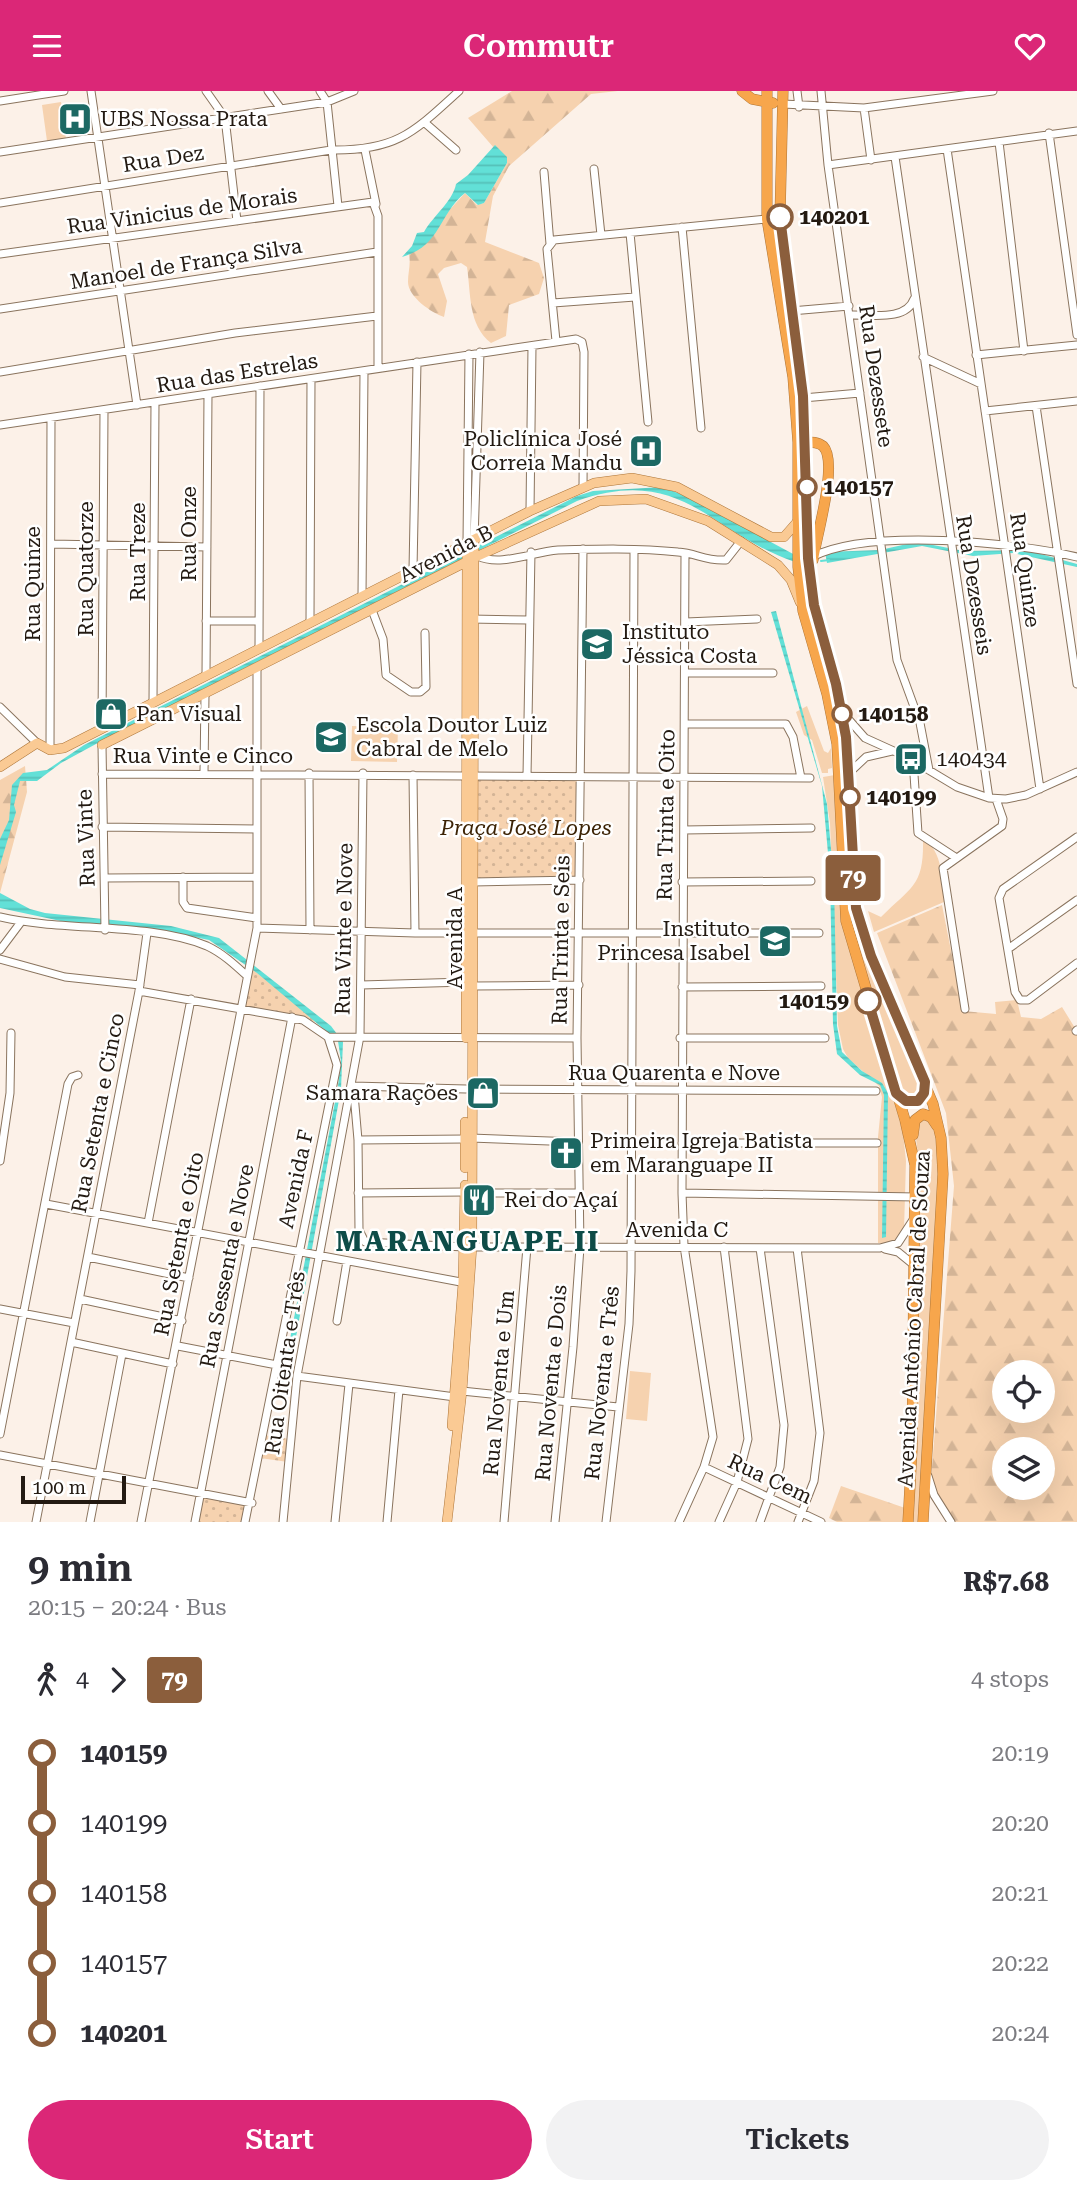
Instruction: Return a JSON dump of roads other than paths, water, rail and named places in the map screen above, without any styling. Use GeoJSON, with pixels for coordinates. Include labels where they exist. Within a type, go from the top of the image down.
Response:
{"type":"FeatureCollection","features":[{"type":"Feature","properties":{"kind":"highway"},"geometry":{"type":"LineString","coordinates":[[742,91],[752,99],[767,96],[783,104]]}},
{"type":"Feature","properties":{"kind":"highway","name":"Avenida Antônio Cabral de Souza"},"geometry":{"type":"LineString","coordinates":[[783,91],[780,217],[803,398],[798,521],[803,611],[827,694],[837,744],[846,921],[913,1152],[916,1197],[912,1449],[908,1522]]}},
{"type":"Feature","properties":{"kind":"highway","name":"Avenida Antônio Cabral de Souza"},"geometry":{"type":"LineString","coordinates":[[767,96],[767,219],[802,442],[814,605],[841,711],[848,773],[856,908],[871,956],[925,1082],[939,1129],[943,1174],[923,1522]]}},
{"type":"Feature","properties":{"kind":"highway"},"geometry":{"type":"LineString","coordinates":[[802,442],[816,442],[824,447],[830,465],[811,557]]}},
{"type":"Feature","properties":{"kind":"highway"},"geometry":{"type":"LineString","coordinates":[[896,1093],[906,1101],[918,1101],[924,1093],[925,1082]]}},
{"type":"Feature","properties":{"kind":"highway"},"geometry":{"type":"LineString","coordinates":[[913,1152],[913,1126],[919,1116],[931,1117],[939,1129]]}},
{"type":"Feature","properties":{"kind":"main road","name":"Avenida B"},"geometry":{"type":"LineString","coordinates":[[50,750],[64,748],[530,511],[583,487],[632,478],[662,482],[695,494],[762,533],[778,538],[784,537],[798,521]]}},
{"type":"Feature","properties":{"kind":"main road","name":"Avenida B"},"geometry":{"type":"LineString","coordinates":[[102,745],[472,559],[591,503],[635,498],[660,501],[683,510],[741,541],[785,572],[803,611]]}},
{"type":"Feature","properties":{"kind":"main road","name":"Avenida A"},"geometry":{"type":"LineString","coordinates":[[445,1522],[469,1246],[471,543]]}},
{"type":"Feature","properties":{"kind":"main road"},"geometry":{"type":"LineString","coordinates":[[102,728],[102,745]]}},
{"type":"Feature","properties":{"kind":"main road"},"geometry":{"type":"LineString","coordinates":[[0,767],[37,743],[50,750]]}},
{"type":"Feature","properties":{"kind":"main road","name":"Avenida A"},"geometry":{"type":"LineString","coordinates":[[469,776],[473,882],[470,932]]}},
{"type":"Feature","properties":{"kind":"street"},"geometry":{"type":"LineString","coordinates":[[0,100],[64,91]]}},
{"type":"Feature","properties":{"kind":"street"},"geometry":{"type":"LineString","coordinates":[[91,91],[137,405]]}},
{"type":"Feature","properties":{"kind":"street"},"geometry":{"type":"LineString","coordinates":[[206,91],[225,118],[237,221]]}},
{"type":"Feature","properties":{"kind":"street"},"geometry":{"type":"LineString","coordinates":[[268,91],[281,109]]}},
{"type":"Feature","properties":{"kind":"street"},"geometry":{"type":"LineString","coordinates":[[320,91],[327,102],[338,206]]}},
{"type":"Feature","properties":{"kind":"street"},"geometry":{"type":"LineString","coordinates":[[0,152],[327,102],[354,91]]}},
{"type":"Feature","properties":{"kind":"street","name":"Rua Dez"},"geometry":{"type":"LineString","coordinates":[[0,203],[331,150],[365,150],[399,140],[424,122],[458,91]]}},
{"type":"Feature","properties":{"kind":"street"},"geometry":{"type":"LineString","coordinates":[[797,91],[799,107]]}},
{"type":"Feature","properties":{"kind":"street","name":"Rua Dezessete"},"geometry":{"type":"LineString","coordinates":[[821,91],[828,166],[897,660],[920,723],[929,770]]}},
{"type":"Feature","properties":{"kind":"street"},"geometry":{"type":"LineString","coordinates":[[783,104],[864,109],[941,95],[993,91]]}},
{"type":"Feature","properties":{"kind":"street"},"geometry":{"type":"LineString","coordinates":[[864,109],[871,160]]}},
{"type":"Feature","properties":{"kind":"street"},"geometry":{"type":"LineString","coordinates":[[424,122],[456,150]]}},
{"type":"Feature","properties":{"kind":"street"},"geometry":{"type":"LineString","coordinates":[[828,166],[1077,131]]}},
{"type":"Feature","properties":{"kind":"street"},"geometry":{"type":"LineString","coordinates":[[1049,133],[1077,335]]}},
{"type":"Feature","properties":{"kind":"street"},"geometry":{"type":"LineString","coordinates":[[999,142],[1024,351]]}},
{"type":"Feature","properties":{"kind":"street","name":"Rua Quinze"},"geometry":{"type":"LineString","coordinates":[[947,149],[1040,789]]}},
{"type":"Feature","properties":{"kind":"street"},"geometry":{"type":"LineString","coordinates":[[365,150],[377,252],[379,368]]}},
{"type":"Feature","properties":{"kind":"street","name":"Rua Dezesseis"},"geometry":{"type":"LineString","coordinates":[[895,157],[952,557],[992,798],[1003,819],[1002,825],[955,857]]}},
{"type":"Feature","properties":{"kind":"street"},"geometry":{"type":"LineString","coordinates":[[594,169],[601,235]]}},
{"type":"Feature","properties":{"kind":"street"},"geometry":{"type":"LineString","coordinates":[[544,172],[550,244]]}},
{"type":"Feature","properties":{"kind":"street","name":"Rua Vinicius de Morais"},"geometry":{"type":"LineString","coordinates":[[0,254],[373,202]]}},
{"type":"Feature","properties":{"kind":"street"},"geometry":{"type":"LineString","coordinates":[[556,341],[547,249],[554,240],[767,219]]}},
{"type":"Feature","properties":{"kind":"street"},"geometry":{"type":"LineString","coordinates":[[682,227],[701,428]]}},
{"type":"Feature","properties":{"kind":"street"},"geometry":{"type":"LineString","coordinates":[[630,233],[648,422]]}},
{"type":"Feature","properties":{"kind":"street","name":"Manoel de França Silva"},"geometry":{"type":"LineString","coordinates":[[0,309],[377,252]]}},
{"type":"Feature","properties":{"kind":"street"},"geometry":{"type":"LineString","coordinates":[[850,315],[902,313],[911,306],[915,295]]}},
{"type":"Feature","properties":{"kind":"street"},"geometry":{"type":"LineString","coordinates":[[553,303],[635,297]]}},
{"type":"Feature","properties":{"kind":"street"},"geometry":{"type":"LineString","coordinates":[[791,311],[849,306]]}},
{"type":"Feature","properties":{"kind":"street"},"geometry":{"type":"LineString","coordinates":[[0,372],[235,333],[377,316]]}},
{"type":"Feature","properties":{"kind":"street","name":"Rua das Estrelas"},"geometry":{"type":"LineString","coordinates":[[0,425],[576,339],[584,345],[583,487]]}},
{"type":"Feature","properties":{"kind":"street"},"geometry":{"type":"LineString","coordinates":[[976,355],[1077,345]]}},
{"type":"Feature","properties":{"kind":"street"},"geometry":{"type":"LineString","coordinates":[[530,511],[532,346]]}},
{"type":"Feature","properties":{"kind":"street","name":"Avenida A"},"geometry":{"type":"LineString","coordinates":[[471,543],[480,352]]}},
{"type":"Feature","properties":{"kind":"street","name":"Avenida A"},"geometry":{"type":"LineString","coordinates":[[469,354],[471,543]]}},
{"type":"Feature","properties":{"kind":"street"},"geometry":{"type":"LineString","coordinates":[[923,357],[981,384]]}},
{"type":"Feature","properties":{"kind":"street"},"geometry":{"type":"LineString","coordinates":[[413,570],[417,362]]}},
{"type":"Feature","properties":{"kind":"street"},"geometry":{"type":"LineString","coordinates":[[362,596],[364,372]]}},
{"type":"Feature","properties":{"kind":"street"},"geometry":{"type":"LineString","coordinates":[[310,622],[311,379]]}},
{"type":"Feature","properties":{"kind":"street"},"geometry":{"type":"LineString","coordinates":[[258,648],[260,386]]}},
{"type":"Feature","properties":{"kind":"street"},"geometry":{"type":"LineString","coordinates":[[803,398],[860,393]]}},
{"type":"Feature","properties":{"kind":"street","name":"Rua Onze"},"geometry":{"type":"LineString","coordinates":[[206,675],[208,394]]}},
{"type":"Feature","properties":{"kind":"street"},"geometry":{"type":"LineString","coordinates":[[985,411],[1077,401]]}},
{"type":"Feature","properties":{"kind":"street","name":"Rua Treze"},"geometry":{"type":"LineString","coordinates":[[153,702],[155,403]]}},
{"type":"Feature","properties":{"kind":"street"},"geometry":{"type":"LineString","coordinates":[[1035,406],[1077,684]]}},
{"type":"Feature","properties":{"kind":"street","name":"Rua Quatorze"},"geometry":{"type":"LineString","coordinates":[[102,728],[104,410]]}},
{"type":"Feature","properties":{"kind":"street","name":"Rua Quinze"},"geometry":{"type":"LineString","coordinates":[[50,750],[51,418]]}},
{"type":"Feature","properties":{"kind":"street"},"geometry":{"type":"LineString","coordinates":[[811,557],[826,549],[911,539],[1077,557]]}},
{"type":"Feature","properties":{"kind":"street"},"geometry":{"type":"LineString","coordinates":[[472,559],[504,561],[531,552],[634,549],[685,553],[704,560],[726,560],[741,541]]}},
{"type":"Feature","properties":{"kind":"street"},"geometry":{"type":"LineString","coordinates":[[51,544],[206,547]]}},
{"type":"Feature","properties":{"kind":"street","name":"Rua Trinta e Seis"},"geometry":{"type":"LineString","coordinates":[[580,1247],[577,1038],[583,549]]}},
{"type":"Feature","properties":{"kind":"street","name":"Rua Noventa e Três"},"geometry":{"type":"LineString","coordinates":[[606,1522],[629,1324],[634,549]]}},
{"type":"Feature","properties":{"kind":"street"},"geometry":{"type":"LineString","coordinates":[[527,776],[531,552]]}},
{"type":"Feature","properties":{"kind":"street","name":"Rua Trinta e Oito"},"geometry":{"type":"LineString","coordinates":[[679,1522],[704,1467],[713,1437],[684,1246],[682,1193],[680,1038],[685,777],[685,553]]}},
{"type":"Feature","properties":{"kind":"street"},"geometry":{"type":"LineString","coordinates":[[372,610],[383,639],[384,671],[389,678],[411,692],[423,691],[426,687],[425,633]]}},
{"type":"Feature","properties":{"kind":"street"},"geometry":{"type":"LineString","coordinates":[[470,619],[529,620]]}},
{"type":"Feature","properties":{"kind":"street"},"geometry":{"type":"LineString","coordinates":[[686,622],[757,619]]}},
{"type":"Feature","properties":{"kind":"street"},"geometry":{"type":"LineString","coordinates":[[206,621],[259,621]]}},
{"type":"Feature","properties":{"kind":"street","name":"Rua Setenta e Oito"},"geometry":{"type":"LineString","coordinates":[[141,1522],[178,1346],[246,973],[257,928],[257,668]]}},
{"type":"Feature","properties":{"kind":"street"},"geometry":{"type":"LineString","coordinates":[[685,673],[773,673]]}},
{"type":"Feature","properties":{"kind":"street"},"geometry":{"type":"LineString","coordinates":[[204,772],[205,694]]}},
{"type":"Feature","properties":{"kind":"street"},"geometry":{"type":"LineString","coordinates":[[0,707],[37,743]]}},
{"type":"Feature","properties":{"kind":"street"},"geometry":{"type":"LineString","coordinates":[[841,711],[866,738],[913,760],[957,787],[992,798],[1015,798],[1077,772]]}},
{"type":"Feature","properties":{"kind":"street","name":"Rua Vinte e Cinco"},"geometry":{"type":"LineString","coordinates":[[102,774],[204,772],[806,778],[792,730],[783,724],[685,724]]}},
{"type":"Feature","properties":{"kind":"street","name":"Rua Vinte"},"geometry":{"type":"LineString","coordinates":[[102,745],[105,929]]}},
{"type":"Feature","properties":{"kind":"street"},"geometry":{"type":"LineString","coordinates":[[848,773],[866,757],[892,751]]}},
{"type":"Feature","properties":{"kind":"street"},"geometry":{"type":"LineString","coordinates":[[913,760],[918,833],[955,857],[943,871],[965,1009]]}},
{"type":"Feature","properties":{"kind":"street"},"geometry":{"type":"LineString","coordinates":[[309,773],[310,930]]}},
{"type":"Feature","properties":{"kind":"street","name":"Rua Vinte e Nove"},"geometry":{"type":"LineString","coordinates":[[353,1086],[360,1036],[363,773]]}},
{"type":"Feature","properties":{"kind":"street"},"geometry":{"type":"LineString","coordinates":[[413,775],[415,933]]}},
{"type":"Feature","properties":{"kind":"street"},"geometry":{"type":"LineString","coordinates":[[102,827],[257,829]]}},
{"type":"Feature","properties":{"kind":"street"},"geometry":{"type":"LineString","coordinates":[[684,830],[811,828]]}},
{"type":"Feature","properties":{"kind":"street"},"geometry":{"type":"LineString","coordinates":[[1077,837],[1003,889],[1000,903],[1015,992],[1020,1000],[1028,1000],[1077,964]]}},
{"type":"Feature","properties":{"kind":"street"},"geometry":{"type":"LineString","coordinates":[[183,877],[183,902],[187,908],[257,919]]}},
{"type":"Feature","properties":{"kind":"street"},"geometry":{"type":"LineString","coordinates":[[105,878],[257,877]]}},
{"type":"Feature","properties":{"kind":"street"},"geometry":{"type":"LineString","coordinates":[[473,882],[580,880]]}},
{"type":"Feature","properties":{"kind":"street"},"geometry":{"type":"LineString","coordinates":[[682,882],[811,881]]}},
{"type":"Feature","properties":{"kind":"street"},"geometry":{"type":"LineString","coordinates":[[1008,949],[1077,900]]}},
{"type":"Feature","properties":{"kind":"street"},"geometry":{"type":"LineString","coordinates":[[0,917],[20,922],[147,933],[208,947],[246,973]]}},
{"type":"Feature","properties":{"kind":"street"},"geometry":{"type":"LineString","coordinates":[[0,950],[20,922]]}},
{"type":"Feature","properties":{"kind":"street"},"geometry":{"type":"LineString","coordinates":[[257,928],[415,933],[819,933]]}},
{"type":"Feature","properties":{"kind":"street","name":"Rua Setenta e Cinco"},"geometry":{"type":"LineString","coordinates":[[36,1522],[140,988],[147,933]]}},
{"type":"Feature","properties":{"kind":"street"},"geometry":{"type":"LineString","coordinates":[[0,959],[65,977],[140,988],[292,1017],[311,1023],[330,1037],[577,1038]]}},
{"type":"Feature","properties":{"kind":"street"},"geometry":{"type":"LineString","coordinates":[[361,985],[579,985]]}},
{"type":"Feature","properties":{"kind":"street"},"geometry":{"type":"LineString","coordinates":[[682,987],[821,986]]}},
{"type":"Feature","properties":{"kind":"street"},"geometry":{"type":"LineString","coordinates":[[148,1223],[191,999]]}},
{"type":"Feature","properties":{"kind":"street","name":"Rua Sessenta e Nove"},"geometry":{"type":"LineString","coordinates":[[195,1522],[292,1017]]}},
{"type":"Feature","properties":{"kind":"street"},"geometry":{"type":"LineString","coordinates":[[0,1161],[10,1093],[11,1033]]}},
{"type":"Feature","properties":{"kind":"street","name":"Avenida F"},"geometry":{"type":"LineString","coordinates":[[245,1522],[252,1503],[337,1065],[330,1037]]}},
{"type":"Feature","properties":{"kind":"street"},"geometry":{"type":"LineString","coordinates":[[680,1038],[825,1038]]}},
{"type":"Feature","properties":{"kind":"street"},"geometry":{"type":"LineString","coordinates":[[0,1434],[68,1084],[72,1077],[78,1075]]}},
{"type":"Feature","properties":{"kind":"street"},"geometry":{"type":"LineString","coordinates":[[353,1086],[358,1140],[358,1193],[578,1193]]}},
{"type":"Feature","properties":{"kind":"street","name":"Rua Quarenta e Nove"},"geometry":{"type":"LineString","coordinates":[[353,1086],[876,1091]]}},
{"type":"Feature","properties":{"kind":"street","name":"Rua Oitenta e Três"},"geometry":{"type":"LineString","coordinates":[[283,1522],[297,1376],[317,1255],[353,1086]]}},
{"type":"Feature","properties":{"kind":"street"},"geometry":{"type":"LineString","coordinates":[[358,1140],[577,1142]]}},
{"type":"Feature","properties":{"kind":"street"},"geometry":{"type":"LineString","coordinates":[[682,1143],[877,1143]]}},
{"type":"Feature","properties":{"kind":"street","name":"Avenida C"},"geometry":{"type":"LineString","coordinates":[[358,1193],[360,1237],[368,1242],[527,1247],[880,1248]]}},
{"type":"Feature","properties":{"kind":"street"},"geometry":{"type":"LineString","coordinates":[[682,1193],[916,1197]]}},
{"type":"Feature","properties":{"kind":"street"},"geometry":{"type":"LineString","coordinates":[[46,1204],[467,1283]]}},
{"type":"Feature","properties":{"kind":"street"},"geometry":{"type":"LineString","coordinates":[[880,1248],[898,1243],[915,1217]]}},
{"type":"Feature","properties":{"kind":"street","name":"Rua Noventa e Um"},"geometry":{"type":"LineString","coordinates":[[503,1522],[527,1247]]}},
{"type":"Feature","properties":{"kind":"street","name":"Rua Noventa e Dois"},"geometry":{"type":"LineString","coordinates":[[555,1522],[580,1247]]}},
{"type":"Feature","properties":{"kind":"street"},"geometry":{"type":"LineString","coordinates":[[719,1522],[747,1453],[748,1423],[724,1247]]}},
{"type":"Feature","properties":{"kind":"street"},"geometry":{"type":"LineString","coordinates":[[760,1248],[784,1425],[780,1467],[760,1522]]}},
{"type":"Feature","properties":{"kind":"street"},"geometry":{"type":"LineString","coordinates":[[797,1248],[821,1433],[818,1463],[798,1522]]}},
{"type":"Feature","properties":{"kind":"street"},"geometry":{"type":"LineString","coordinates":[[880,1248],[898,1252],[914,1265]]}},
{"type":"Feature","properties":{"kind":"street"},"geometry":{"type":"LineString","coordinates":[[88,1257],[189,1278]]}},
{"type":"Feature","properties":{"kind":"street"},"geometry":{"type":"LineString","coordinates":[[337,1321],[347,1261]]}},
{"type":"Feature","properties":{"kind":"street"},"geometry":{"type":"LineString","coordinates":[[79,1299],[182,1321]]}},
{"type":"Feature","properties":{"kind":"street"},"geometry":{"type":"LineString","coordinates":[[0,1309],[74,1323]]}},
{"type":"Feature","properties":{"kind":"street"},"geometry":{"type":"LineString","coordinates":[[71,1342],[173,1364]]}},
{"type":"Feature","properties":{"kind":"street"},"geometry":{"type":"LineString","coordinates":[[178,1346],[277,1365]]}},
{"type":"Feature","properties":{"kind":"street"},"geometry":{"type":"LineString","coordinates":[[90,1522],[122,1354]]}},
{"type":"Feature","properties":{"kind":"street"},"geometry":{"type":"LineString","coordinates":[[297,1376],[399,1390],[515,1396],[618,1407]]}},
{"type":"Feature","properties":{"kind":"street"},"geometry":{"type":"LineString","coordinates":[[335,1522],[349,1384]]}},
{"type":"Feature","properties":{"kind":"street"},"geometry":{"type":"LineString","coordinates":[[387,1522],[399,1390]]}},
{"type":"Feature","properties":{"kind":"street"},"geometry":{"type":"LineString","coordinates":[[0,1455],[252,1503]]}},
{"type":"Feature","properties":{"kind":"street"},"geometry":{"type":"LineString","coordinates":[[926,1466],[934,1495],[951,1522]]}},
{"type":"Feature","properties":{"kind":"street","name":"Rua Cem"},"geometry":{"type":"LineString","coordinates":[[704,1467],[821,1522]]}},
{"type":"Feature","properties":{"kind":"water"},"geometry":{"type":"Polygon","coordinates":[[[495,145],[507,157],[507,163],[484,203],[478,205],[465,193],[449,211],[432,238],[415,252],[402,257],[412,246],[417,233],[424,232],[447,202],[456,184],[468,175],[495,145]]]}},
{"type":"Feature","properties":{"kind":"water"},"geometry":{"type":"Polygon","coordinates":[[[663,487],[795,555],[795,562],[765,550],[694,507],[670,496],[644,491],[613,492],[577,501],[118,732],[61,763],[37,781],[20,781],[14,805],[16,812],[0,865],[0,839],[9,820],[12,785],[23,773],[47,770],[84,745],[577,496],[593,491],[663,487]]]}},
{"type":"Feature","properties":{"kind":"water"},"geometry":{"type":"Polygon","coordinates":[[[907,544],[928,544],[964,551],[1026,550],[1077,564],[1077,567],[1013,553],[973,556],[922,546],[827,563],[825,552],[880,550],[907,544]]]}},
{"type":"Feature","properties":{"kind":"water"},"geometry":{"type":"Polygon","coordinates":[[[776,611],[827,804],[834,883],[837,1026],[842,1052],[862,1071],[882,1083],[888,1093],[886,1237],[882,1238],[884,1095],[880,1085],[860,1075],[837,1054],[833,1024],[830,876],[822,786],[771,612],[776,611]]]}},
{"type":"Feature","properties":{"kind":"water"},"geometry":{"type":"Polygon","coordinates":[[[0,893],[30,909],[45,913],[171,926],[219,938],[331,1026],[343,1042],[341,1089],[286,1392],[280,1392],[338,1086],[341,1061],[338,1041],[257,973],[209,940],[159,930],[70,923],[0,908],[0,893]]]}},
{"type":"Feature","properties":{"kind":"waterway"},"geometry":{"type":"LineString","coordinates":[[821,561],[829,560]]}},
{"type":"Feature","properties":{"kind":"place","name":"UBS Nossa Prata"},"geometry":{"type":"Point","coordinates":[75,119]}},
{"type":"Feature","properties":{"kind":"place","name":"140201"},"geometry":{"type":"Point","coordinates":[780,217]}},
{"type":"Feature","properties":{"kind":"place","name":"Policlínica José Correia Mandu"},"geometry":{"type":"Point","coordinates":[646,451]}},
{"type":"Feature","properties":{"kind":"place","name":"140157"},"geometry":{"type":"Point","coordinates":[807,487]}},
{"type":"Feature","properties":{"kind":"place","name":"Instituto Jéssica Costa"},"geometry":{"type":"Point","coordinates":[597,644]}},
{"type":"Feature","properties":{"kind":"place","name":"Pan Visual"},"geometry":{"type":"Point","coordinates":[111,714]}},
{"type":"Feature","properties":{"kind":"place","name":"140158"},"geometry":{"type":"Point","coordinates":[842,714]}},
{"type":"Feature","properties":{"kind":"place","name":"Escola Doutor Luiz Cabral de Melo"},"geometry":{"type":"Point","coordinates":[331,737]}},
{"type":"Feature","properties":{"kind":"place","name":"140434"},"geometry":{"type":"Point","coordinates":[911,759]}},
{"type":"Feature","properties":{"kind":"place","name":"140199"},"geometry":{"type":"Point","coordinates":[850,797]}},
{"type":"Feature","properties":{"kind":"place","name":"Instituto Princesa Isabel"},"geometry":{"type":"Point","coordinates":[775,941]}},
{"type":"Feature","properties":{"kind":"place","name":"140159"},"geometry":{"type":"Point","coordinates":[868,1001]}},
{"type":"Feature","properties":{"kind":"place","name":"Samara Rações"},"geometry":{"type":"Point","coordinates":[483,1093]}},
{"type":"Feature","properties":{"kind":"place","name":"Primeira Igreja Batista em Maranguape II"},"geometry":{"type":"Point","coordinates":[566,1153]}},
{"type":"Feature","properties":{"kind":"place","name":"Rei do Açaí"},"geometry":{"type":"Point","coordinates":[479,1200]}},
{"type":"Feature","properties":{"kind":"district","name":"MARANGUAPE II"},"geometry":{"type":"Point","coordinates":[468,1241]}},
{"type":"Feature","properties":{"kind":"park label","name":"Praça José Lopes"},"geometry":{"type":"Point","coordinates":[526,828]}}]}
